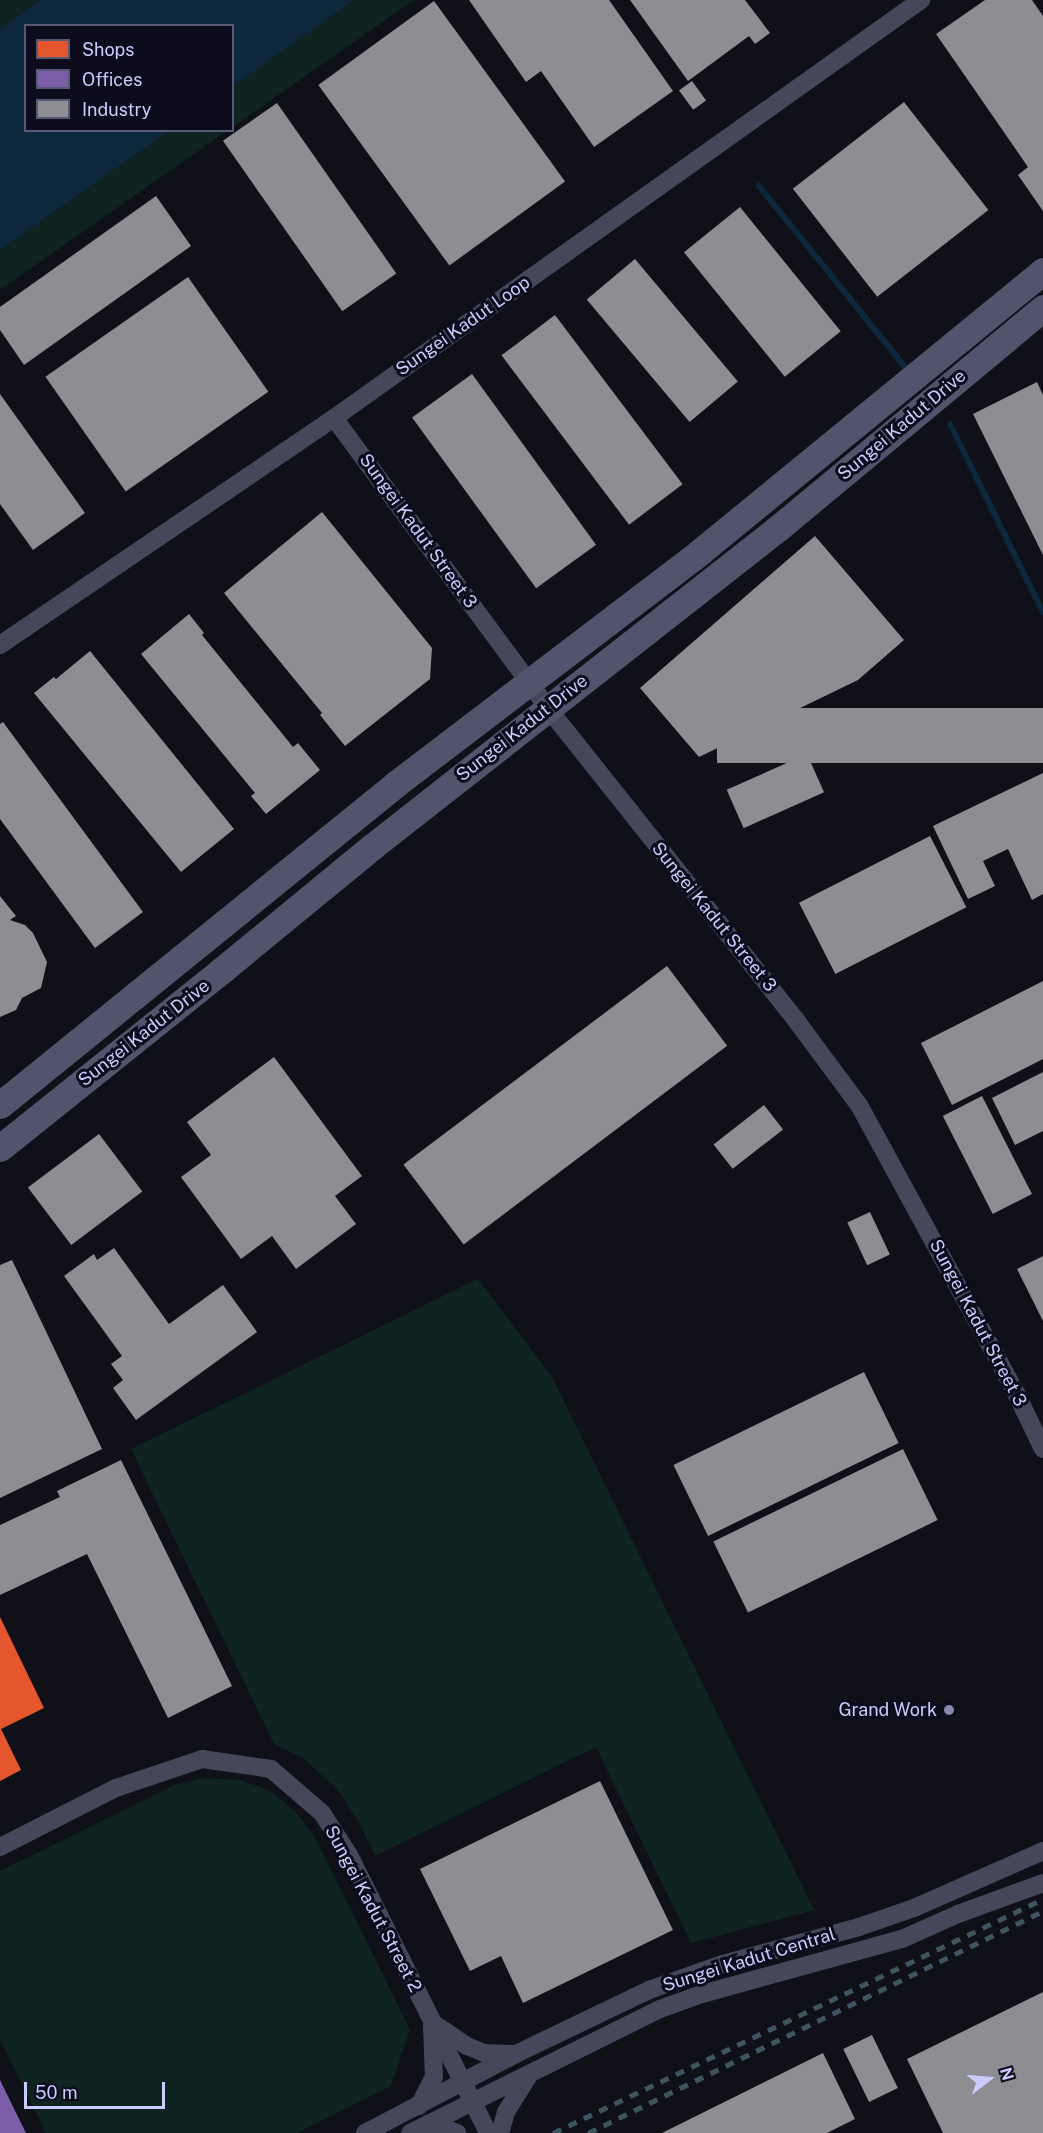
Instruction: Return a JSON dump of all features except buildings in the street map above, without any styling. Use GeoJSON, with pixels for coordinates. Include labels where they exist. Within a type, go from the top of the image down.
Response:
{"type":"FeatureCollection","features":[{"type":"Feature","properties":{"kind":"main road","name":"Sungei Kadut Drive"},"geometry":{"type":"LineString","coordinates":[[0,1105],[379,798],[701,551],[1043,271]]}},
{"type":"Feature","properties":{"kind":"main road","name":"Sungei Kadut Drive"},"geometry":{"type":"LineString","coordinates":[[0,1148],[547,707],[777,529],[1043,308]]}},
{"type":"Feature","properties":{"kind":"street","name":"Sungei Kadut Loop"},"geometry":{"type":"LineString","coordinates":[[0,645],[334,418],[921,0]]}},
{"type":"Feature","properties":{"kind":"street","name":"Sungei Kadut Street 3"},"geometry":{"type":"LineString","coordinates":[[334,418],[432,548],[529,684],[798,1023],[859,1105],[1016,1393],[1043,1449]]}},
{"type":"Feature","properties":{"kind":"street","name":"Sungei Kadut Street 2"},"geometry":{"type":"LineString","coordinates":[[0,1847],[116,1788],[202,1759],[271,1769],[322,1813],[344,1847],[488,2133]]}},
{"type":"Feature","properties":{"kind":"street","name":"Sungei Kadut Central"},"geometry":{"type":"LineString","coordinates":[[365,2133],[516,2054],[649,1990],[723,1964],[858,1927],[903,1912],[1043,1851]]}},
{"type":"Feature","properties":{"kind":"street","name":"Sungei Kadut Central"},"geometry":{"type":"LineString","coordinates":[[410,2133],[670,2005],[702,1994],[902,1939],[958,1914],[1043,1883]]}},
{"type":"Feature","properties":{"kind":"street"},"geometry":{"type":"LineString","coordinates":[[432,2022],[467,2046],[484,2053],[516,2054]]}},
{"type":"Feature","properties":{"kind":"street"},"geometry":{"type":"LineString","coordinates":[[419,2106],[434,2077],[432,2022]]}},
{"type":"Feature","properties":{"kind":"street"},"geometry":{"type":"LineString","coordinates":[[500,2133],[506,2112],[529,2075]]}},
{"type":"Feature","properties":{"kind":"street"},"geometry":{"type":"LineString","coordinates":[[430,2123],[457,2133]]}},
{"type":"Feature","properties":{"kind":"green space"},"geometry":{"type":"Polygon","coordinates":[[[0,0],[40,0],[0,29],[0,0]]]}},
{"type":"Feature","properties":{"kind":"green space"},"geometry":{"type":"Polygon","coordinates":[[[354,0],[414,0],[234,126],[234,85],[354,0]]]}},
{"type":"Feature","properties":{"kind":"green space"},"geometry":{"type":"Polygon","coordinates":[[[168,132],[226,132],[0,290],[0,250],[168,132]]]}},
{"type":"Feature","properties":{"kind":"green space"},"geometry":{"type":"Polygon","coordinates":[[[478,1279],[552,1377],[814,1910],[691,1943],[596,1747],[375,1856],[357,1819],[336,1788],[303,1758],[274,1744],[131,1449],[478,1279]]]}},
{"type":"Feature","properties":{"kind":"green space"},"geometry":{"type":"Polygon","coordinates":[[[202,1778],[240,1780],[269,1790],[296,1812],[316,1839],[410,2030],[391,2086],[297,2133],[46,2133],[0,2040],[0,1871],[172,1786],[202,1778]]]}},
{"type":"Feature","properties":{"kind":"water"},"geometry":{"type":"Polygon","coordinates":[[[40,0],[354,0],[234,85],[234,24],[24,24],[24,132],[168,132],[0,250],[0,29],[40,0]]]}},
{"type":"Feature","properties":{"kind":"waterway"},"geometry":{"type":"LineString","coordinates":[[759,186],[906,368]]}},
{"type":"Feature","properties":{"kind":"waterway"},"geometry":{"type":"LineString","coordinates":[[950,424],[1043,612]]}},
{"type":"Feature","properties":{"kind":"railway"},"geometry":{"type":"LineString","coordinates":[[553,2133],[1043,1899]]}},
{"type":"Feature","properties":{"kind":"railway"},"geometry":{"type":"LineString","coordinates":[[588,2133],[1043,1911]]}},
{"type":"Feature","properties":{"kind":"place","name":"Grand Work"},"geometry":{"type":"Point","coordinates":[949,1710]}}]}
